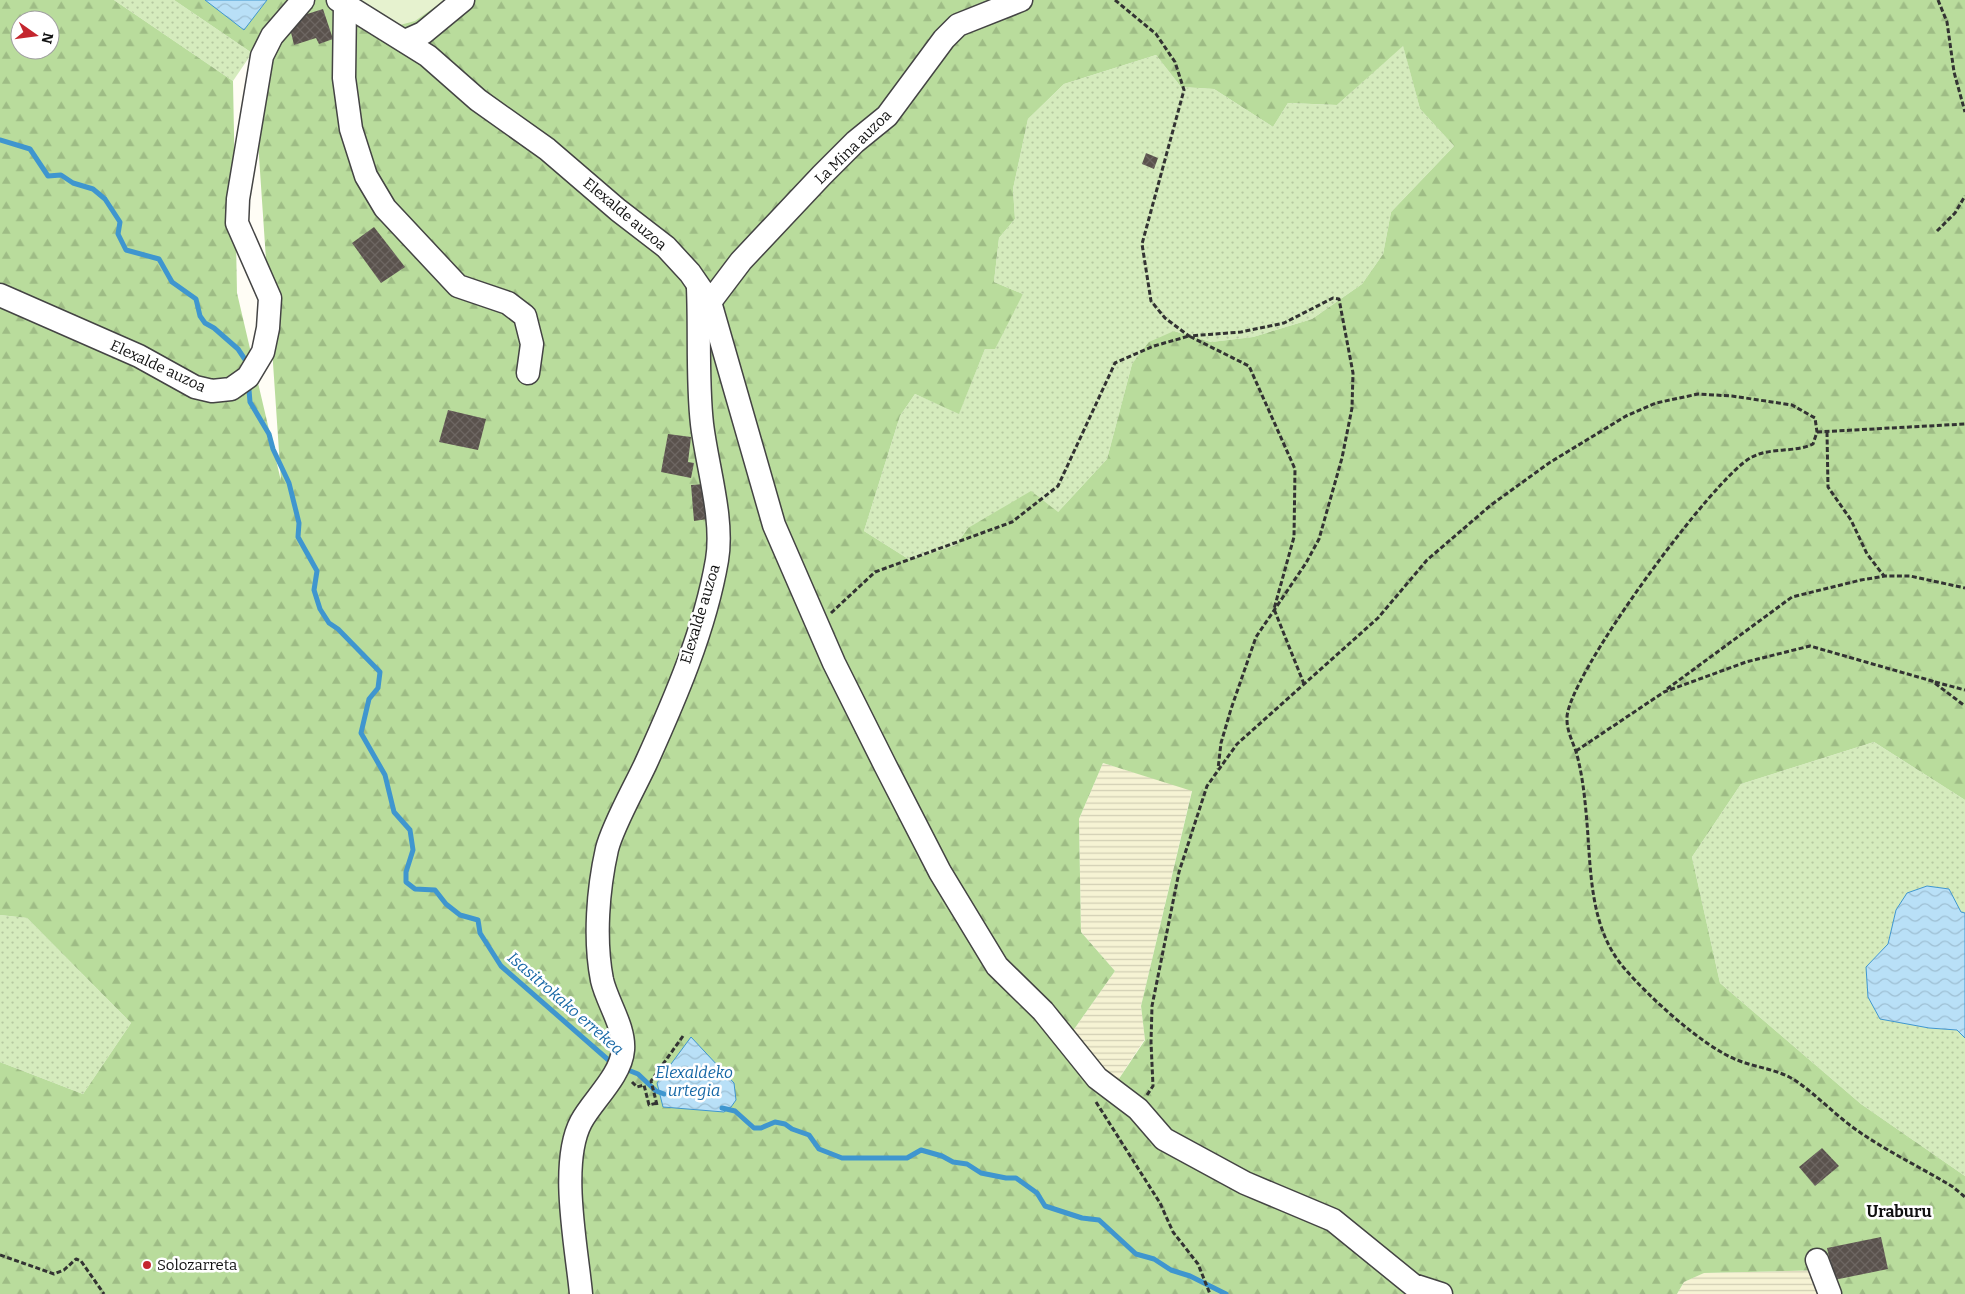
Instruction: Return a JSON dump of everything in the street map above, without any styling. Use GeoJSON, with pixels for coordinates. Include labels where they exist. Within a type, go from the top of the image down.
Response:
{"type":"FeatureCollection","features":[{"type":"Feature","properties":{"kind":"street","name":"Elexalde auzoa"},"geometry":{"type":"LineString","coordinates":[[0,296],[139,356],[195,387],[212,391],[231,389],[248,377],[263,352],[268,328],[270,298],[237,224],[238,199],[262,56],[272,36],[303,0]]}},
{"type":"Feature","properties":{"kind":"street"},"geometry":{"type":"LineString","coordinates":[[405,41],[423,33],[463,0]]}},
{"type":"Feature","properties":{"kind":"street","name":"La Mina auzoa"},"geometry":{"type":"LineString","coordinates":[[704,295],[741,261],[855,142],[887,116],[944,39],[958,25],[1021,0]]}},
{"type":"Feature","properties":{"kind":"street","name":"Elexalde auzoa"},"geometry":{"type":"LineString","coordinates":[[342,3],[405,41],[445,69],[478,100],[547,149],[618,210],[666,247],[690,273],[704,295],[702,423],[716,507],[717,558],[699,629],[672,702],[608,846],[602,884],[598,933],[602,980],[620,1031],[623,1050],[610,1082],[580,1123],[572,1156],[572,1227],[580,1294]]}},
{"type":"Feature","properties":{"kind":"street","name":"Elexalde auzoa"},"geometry":{"type":"LineString","coordinates":[[342,3],[344,78],[351,129],[366,176],[385,208],[458,286],[508,303],[525,316],[532,344],[528,373]]}},
{"type":"Feature","properties":{"kind":"street"},"geometry":{"type":"LineString","coordinates":[[704,295],[774,525],[834,663],[940,872],[981,944],[997,966],[1043,1011],[1097,1078],[1138,1109],[1164,1139],[1245,1183],[1333,1220],[1413,1285],[1441,1294]]}},
{"type":"Feature","properties":{"kind":"street"},"geometry":{"type":"LineString","coordinates":[[1817,1260],[1830,1294]]}},
{"type":"Feature","properties":{"kind":"path"},"geometry":{"type":"LineString","coordinates":[[1115,0],[1156,34],[1175,62],[1184,90],[1142,244],[1151,301],[1164,318],[1188,336],[1249,366],[1295,469],[1294,537],[1274,609],[1304,684]]}},
{"type":"Feature","properties":{"kind":"path"},"geometry":{"type":"LineString","coordinates":[[1938,0],[1947,22],[1954,72],[1965,112]]}},
{"type":"Feature","properties":{"kind":"path"},"geometry":{"type":"LineString","coordinates":[[1937,231],[1955,213],[1965,196]]}},
{"type":"Feature","properties":{"kind":"path"},"geometry":{"type":"LineString","coordinates":[[818,625],[875,572],[1012,522],[1058,486],[1115,363],[1154,346],[1188,336],[1241,332],[1284,324],[1333,298],[1339,299],[1353,373],[1352,408],[1342,458],[1319,540],[1306,563],[1256,637],[1221,743],[1218,769]]}},
{"type":"Feature","properties":{"kind":"path"},"geometry":{"type":"LineString","coordinates":[[1138,1109],[1154,1086],[1151,1042],[1152,1006],[1179,872],[1207,786],[1237,744],[1378,618],[1426,560],[1492,505],[1549,463],[1626,416],[1656,404],[1698,394],[1732,396],[1792,405],[1815,418],[1817,432],[1813,444],[1801,450],[1776,451],[1753,456],[1730,473],[1674,539],[1587,670],[1568,706],[1566,720],[1584,781],[1597,912],[1602,934],[1622,966],[1641,986],[1707,1045],[1738,1060],[1775,1070],[1796,1081],[1858,1131],[1953,1187],[1965,1197]]}},
{"type":"Feature","properties":{"kind":"path"},"geometry":{"type":"LineString","coordinates":[[1817,432],[1965,424]]}},
{"type":"Feature","properties":{"kind":"path"},"geometry":{"type":"LineString","coordinates":[[1827,432],[1828,487],[1851,520],[1867,554],[1885,576]]}},
{"type":"Feature","properties":{"kind":"path"},"geometry":{"type":"LineString","coordinates":[[1576,751],[1664,692],[1792,597],[1885,576],[1910,576],[1965,588]]}},
{"type":"Feature","properties":{"kind":"path"},"geometry":{"type":"LineString","coordinates":[[1664,692],[1746,662],[1810,646],[1965,690]]}},
{"type":"Feature","properties":{"kind":"path"},"geometry":{"type":"LineString","coordinates":[[1932,681],[1965,706]]}},
{"type":"Feature","properties":{"kind":"path"},"geometry":{"type":"LineString","coordinates":[[637,1087],[644,1085],[649,1105],[657,1104],[651,1081],[684,1036]]}},
{"type":"Feature","properties":{"kind":"path"},"geometry":{"type":"LineString","coordinates":[[1111,1089],[1096,1090],[1092,1096],[1160,1203],[1173,1232],[1198,1264],[1210,1294]]}},
{"type":"Feature","properties":{"kind":"path"},"geometry":{"type":"LineString","coordinates":[[0,1255],[54,1274],[64,1270],[76,1259],[81,1261],[104,1294]]}},
{"type":"Feature","properties":{"kind":"shaded area"},"geometry":{"type":"Polygon","coordinates":[[[1103,763],[1192,790],[1141,1006],[1145,1039],[1106,1098],[1063,1045],[1115,971],[1081,932],[1079,819],[1103,763]]]}},
{"type":"Feature","properties":{"kind":"shaded area"},"geometry":{"type":"Polygon","coordinates":[[[1829,1270],[1831,1294],[1677,1294],[1684,1282],[1703,1273],[1829,1270]]]}},
{"type":"Feature","properties":{"kind":"green space"},"geometry":{"type":"Polygon","coordinates":[[[0,0],[114,0],[233,81],[237,293],[281,481],[252,53],[174,0],[1965,0],[1965,800],[1874,742],[1741,784],[1692,857],[1720,983],[1861,1104],[1965,1176],[1965,1294],[1831,1294],[1829,1270],[1704,1273],[1684,1282],[1677,1294],[0,1294],[0,1062],[83,1094],[131,1023],[27,918],[0,915],[0,0]],[[1403,46],[1337,105],[1288,103],[1273,127],[1214,89],[1181,87],[1156,55],[1064,84],[1028,119],[1013,189],[1015,219],[999,238],[994,282],[1023,294],[995,349],[985,349],[959,414],[915,394],[900,416],[864,531],[910,560],[956,545],[968,528],[1031,491],[1058,512],[1107,459],[1132,364],[1149,342],[1174,331],[1211,342],[1253,337],[1312,319],[1362,284],[1383,254],[1391,212],[1454,146],[1420,109],[1403,46]],[[1103,763],[1079,819],[1081,932],[1115,971],[1063,1045],[1106,1098],[1145,1040],[1141,1006],[1192,791],[1103,763]]]}},
{"type":"Feature","properties":{"kind":"green space"},"geometry":{"type":"Polygon","coordinates":[[[114,0],[174,0],[252,53],[233,81],[114,0]]]}},
{"type":"Feature","properties":{"kind":"green space"},"geometry":{"type":"Polygon","coordinates":[[[351,0],[445,0],[415,21],[400,25],[351,0]]]}},
{"type":"Feature","properties":{"kind":"green space"},"geometry":{"type":"Polygon","coordinates":[[[1403,45],[1420,109],[1454,146],[1391,212],[1383,254],[1362,284],[1312,319],[1253,337],[1211,342],[1174,331],[1132,364],[1107,459],[1058,512],[968,528],[956,545],[910,560],[864,531],[900,416],[915,394],[959,413],[985,349],[1023,294],[994,282],[999,238],[1015,219],[1013,189],[1028,119],[1064,84],[1156,55],[1181,87],[1214,89],[1273,127],[1288,103],[1337,105],[1403,45]]]}},
{"type":"Feature","properties":{"kind":"green space"},"geometry":{"type":"Polygon","coordinates":[[[1874,742],[1965,800],[1965,913],[1896,910],[1888,944],[1866,967],[1929,1028],[1957,1030],[1965,1038],[1965,1176],[1861,1104],[1720,983],[1692,857],[1741,784],[1874,742]]]}},
{"type":"Feature","properties":{"kind":"green space"},"geometry":{"type":"Polygon","coordinates":[[[0,915],[27,918],[131,1023],[83,1094],[0,1062],[0,915]]]}},
{"type":"Feature","properties":{"kind":"water"},"geometry":{"type":"Polygon","coordinates":[[[205,0],[267,0],[244,30],[205,0]]]}},
{"type":"Feature","properties":{"kind":"water"},"geometry":{"type":"Polygon","coordinates":[[[1927,886],[1949,889],[1961,912],[1965,913],[1965,1038],[1957,1030],[1929,1028],[1880,1019],[1868,997],[1866,967],[1888,944],[1896,910],[1907,893],[1927,886]]]}},
{"type":"Feature","properties":{"kind":"water","name":"Elexaldeko urtegia"},"geometry":{"type":"Polygon","coordinates":[[[691,1037],[734,1083],[736,1100],[724,1112],[663,1107],[657,1083],[691,1037]]]}},
{"type":"Feature","properties":{"kind":"building"},"geometry":{"type":"Polygon","coordinates":[[[323,9],[333,39],[319,44],[316,38],[294,45],[288,20],[323,9]]]}},
{"type":"Feature","properties":{"kind":"building"},"geometry":{"type":"Polygon","coordinates":[[[1146,153],[1158,158],[1154,169],[1142,164],[1146,153]]]}},
{"type":"Feature","properties":{"kind":"building"},"geometry":{"type":"Polygon","coordinates":[[[374,227],[405,267],[381,283],[352,243],[374,227]]]}},
{"type":"Feature","properties":{"kind":"building"},"geometry":{"type":"Polygon","coordinates":[[[448,410],[486,419],[478,450],[439,442],[448,410]]]}},
{"type":"Feature","properties":{"kind":"building"},"geometry":{"type":"Polygon","coordinates":[[[668,434],[691,437],[688,462],[694,463],[691,478],[661,472],[668,434]]]}},
{"type":"Feature","properties":{"kind":"building"},"geometry":{"type":"Polygon","coordinates":[[[704,484],[708,519],[694,521],[691,485],[704,484]]]}},
{"type":"Feature","properties":{"kind":"building"},"geometry":{"type":"Polygon","coordinates":[[[1822,1148],[1839,1166],[1815,1186],[1799,1167],[1822,1148]]]}},
{"type":"Feature","properties":{"kind":"building"},"geometry":{"type":"Polygon","coordinates":[[[1881,1237],[1888,1269],[1834,1280],[1827,1248],[1881,1237]]]}},
{"type":"Feature","properties":{"kind":"waterway","name":"Isasitrokako errekea"},"geometry":{"type":"LineString","coordinates":[[0,140],[30,149],[48,176],[61,175],[73,183],[93,189],[105,199],[120,222],[118,234],[126,250],[159,259],[172,282],[196,299],[200,316],[205,323],[214,328],[238,349],[248,364]]}},
{"type":"Feature","properties":{"kind":"waterway","name":"Isasitrokako errekea"},"geometry":{"type":"LineString","coordinates":[[249,390],[250,402],[269,434],[273,449],[289,483],[299,523],[298,537],[317,571],[314,590],[320,609],[329,623],[338,629],[380,672],[378,688],[369,699],[361,733],[385,775],[394,812],[410,830],[413,850],[406,872],[406,882],[415,889],[435,890],[446,904],[460,915],[478,920],[480,933],[501,966],[613,1064]]}},
{"type":"Feature","properties":{"kind":"waterway","name":"Isasitrokako errekea"},"geometry":{"type":"LineString","coordinates":[[623,1068],[638,1074],[656,1091],[664,1094]]}},
{"type":"Feature","properties":{"kind":"waterway","name":"Isasitrokako errekea"},"geometry":{"type":"LineString","coordinates":[[722,1108],[735,1111],[754,1128],[761,1128],[775,1122],[785,1124],[792,1129],[809,1135],[819,1149],[842,1158],[907,1158],[921,1150],[942,1156],[953,1162],[967,1164],[981,1173],[1016,1178],[1037,1193],[1045,1206],[1082,1218],[1099,1220],[1136,1254],[1154,1259],[1171,1270],[1190,1276],[1226,1294]]}},
{"type":"Feature","properties":{"kind":"place","name":"Solozarreta"},"geometry":{"type":"Point","coordinates":[147,1265]}},
{"type":"Feature","properties":{"kind":"district","name":"Uraburu"},"geometry":{"type":"Point","coordinates":[1899,1211]}}]}
